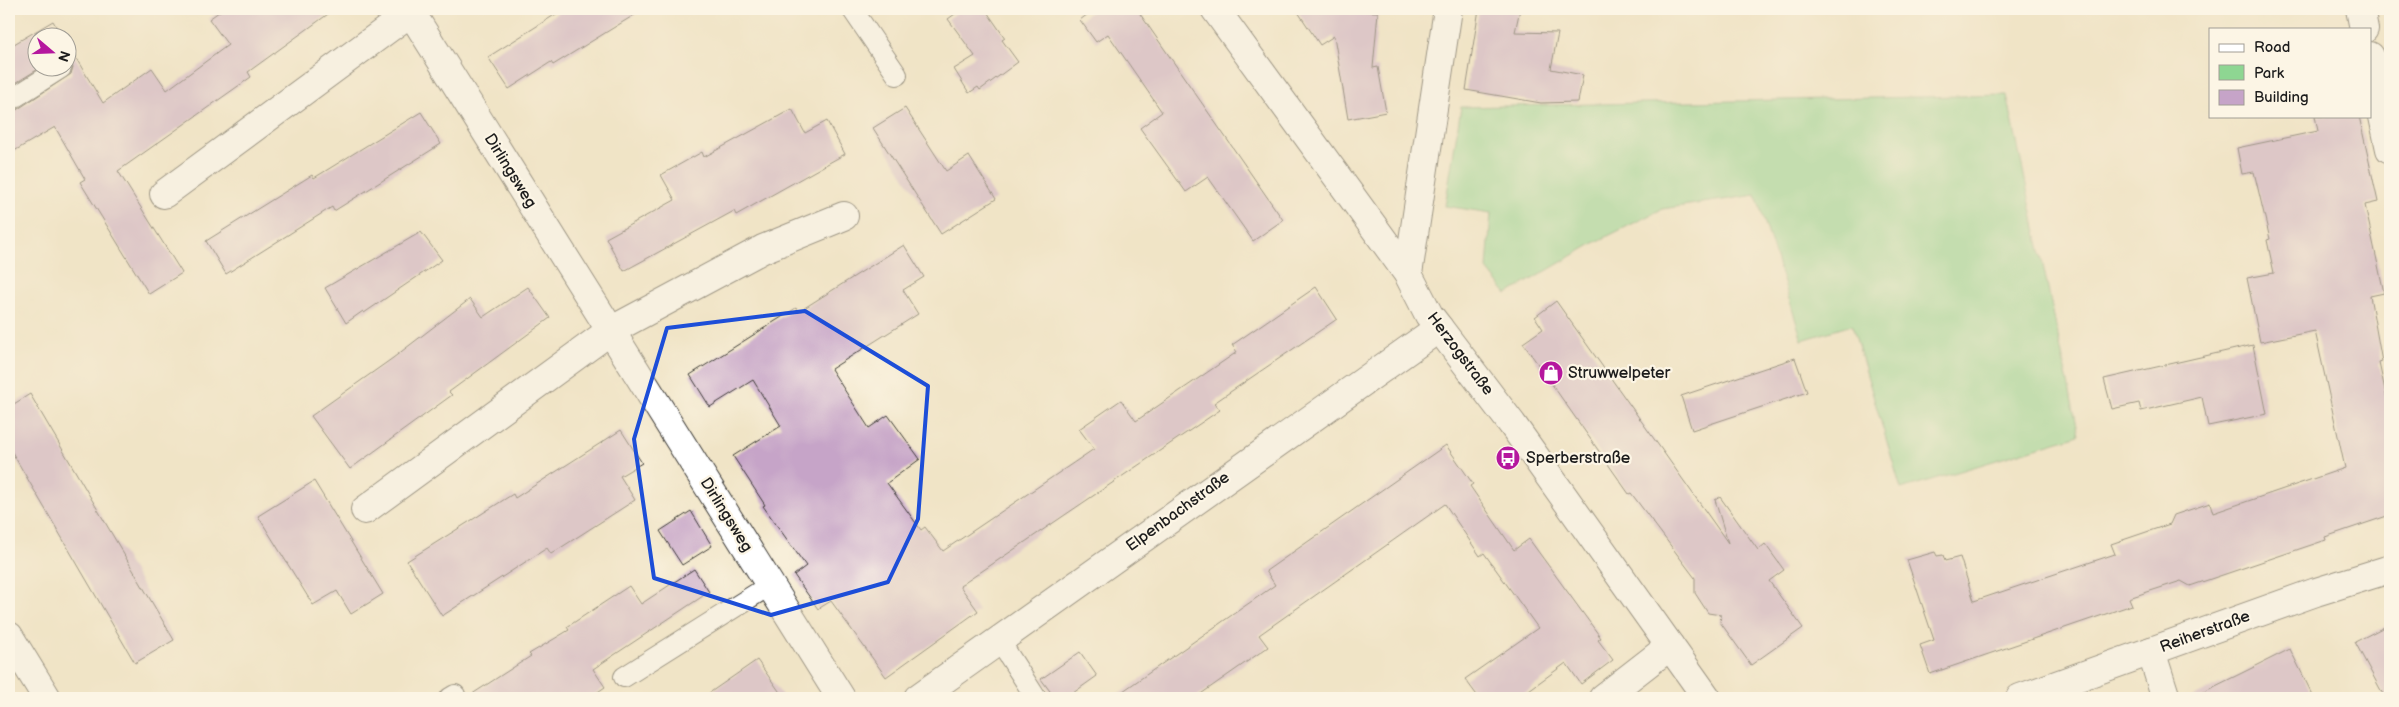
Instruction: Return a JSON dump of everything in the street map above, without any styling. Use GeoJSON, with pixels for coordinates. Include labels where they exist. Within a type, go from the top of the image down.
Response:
{"type":"FeatureCollection","features":[{"type":"Feature","properties":{"kind":"street","name":"Dirlingsweg"},"geometry":{"type":"LineString","coordinates":[[164,194],[411,9],[610,331],[841,698]]}},
{"type":"Feature","properties":{"kind":"street","name":"Herzogstraße"},"geometry":{"type":"LineString","coordinates":[[1215,9],[1408,274],[1429,315],[1512,424],[1707,698]]}},
{"type":"Feature","properties":{"kind":"street"},"geometry":{"type":"LineString","coordinates":[[1408,274],[1448,9]]}},
{"type":"Feature","properties":{"kind":"street"},"geometry":{"type":"LineString","coordinates":[[2360,9],[2364,28]]}},
{"type":"Feature","properties":{"kind":"street"},"geometry":{"type":"LineString","coordinates":[[2372,65],[2390,149]]}},
{"type":"Feature","properties":{"kind":"street"},"geometry":{"type":"LineString","coordinates":[[365,510],[610,331],[762,249],[844,216]]}},
{"type":"Feature","properties":{"kind":"street","name":"Elpenbachstraße"},"geometry":{"type":"LineString","coordinates":[[918,698],[1439,328]]}},
{"type":"Feature","properties":{"kind":"street","name":"Reiherstraße"},"geometry":{"type":"LineString","coordinates":[[2020,698],[2316,592],[2390,569]]}},
{"type":"Feature","properties":{"kind":"street"},"geometry":{"type":"LineString","coordinates":[[9,636],[47,698]]}},
{"type":"Feature","properties":{"kind":"street"},"geometry":{"type":"LineString","coordinates":[[1603,698],[1670,646]]}},
{"type":"Feature","properties":{"kind":"street"},"geometry":{"type":"LineString","coordinates":[[2151,651],[2166,698]]}},
{"type":"Feature","properties":{"kind":"lane"},"geometry":{"type":"LineString","coordinates":[[852,9],[897,75]]}},
{"type":"Feature","properties":{"kind":"lane"},"geometry":{"type":"LineString","coordinates":[[9,101],[45,78]]}},
{"type":"Feature","properties":{"kind":"lane"},"geometry":{"type":"LineString","coordinates":[[624,677],[770,585]]}},
{"type":"Feature","properties":{"kind":"lane"},"geometry":{"type":"LineString","coordinates":[[999,640],[1036,698]]}},
{"type":"Feature","properties":{"kind":"highlighted area"},"geometry":{"type":"Polygon","coordinates":[[[805,311],[928,386],[918,519],[888,582],[771,615],[654,578],[634,439],[667,328],[805,311]]]}},
{"type":"Feature","properties":{"kind":"green space"},"geometry":{"type":"Polygon","coordinates":[[[2007,95],[2079,435],[1901,489],[1852,325],[1802,340],[1756,195],[1662,209],[1594,243],[1507,294],[1487,269],[1491,213],[1445,206],[1461,107],[2007,95]]]}},
{"type":"Feature","properties":{"kind":"building"},"geometry":{"type":"Polygon","coordinates":[[[223,9],[335,9],[248,72],[251,77],[118,171],[182,273],[149,294],[80,182],[85,179],[55,127],[9,154],[9,113],[65,78],[78,78],[78,62],[103,103],[152,68],[167,90],[228,45],[209,19],[223,9]]]}},
{"type":"Feature","properties":{"kind":"building"},"geometry":{"type":"Polygon","coordinates":[[[564,9],[644,9],[553,65],[551,62],[509,89],[488,57],[564,9]]]}},
{"type":"Feature","properties":{"kind":"building"},"geometry":{"type":"Polygon","coordinates":[[[962,9],[985,9],[1005,38],[1002,40],[1018,62],[980,90],[978,87],[969,93],[954,69],[975,56],[948,19],[962,9]]]}},
{"type":"Feature","properties":{"kind":"building"},"geometry":{"type":"Polygon","coordinates":[[[1090,9],[1141,9],[1138,11],[1283,220],[1253,241],[1208,177],[1186,192],[1140,128],[1162,112],[1108,34],[1096,42],[1080,20],[1092,11],[1090,9]]]}},
{"type":"Feature","properties":{"kind":"building"},"geometry":{"type":"Polygon","coordinates":[[[1296,9],[1378,12],[1373,68],[1378,67],[1386,112],[1348,119],[1334,36],[1320,45],[1296,9]]]}},
{"type":"Feature","properties":{"kind":"building"},"geometry":{"type":"Polygon","coordinates":[[[1479,9],[1520,9],[1515,32],[1558,33],[1551,69],[1583,75],[1578,102],[1541,103],[1466,90],[1479,9]]]}},
{"type":"Feature","properties":{"kind":"building"},"geometry":{"type":"Polygon","coordinates":[[[53,21],[57,28],[41,28],[53,21]]]}},
{"type":"Feature","properties":{"kind":"building"},"geometry":{"type":"Polygon","coordinates":[[[28,36],[28,75],[9,87],[9,47],[28,36]]]}},
{"type":"Feature","properties":{"kind":"building"},"geometry":{"type":"Polygon","coordinates":[[[905,108],[946,171],[969,156],[996,199],[941,234],[873,128],[905,108]]]}},
{"type":"Feature","properties":{"kind":"building"},"geometry":{"type":"Polygon","coordinates":[[[792,109],[805,133],[827,121],[845,154],[736,215],[734,211],[624,271],[606,238],[675,200],[661,175],[702,152],[704,157],[792,109]]]}},
{"type":"Feature","properties":{"kind":"building"},"geometry":{"type":"Polygon","coordinates":[[[421,112],[441,144],[334,211],[332,207],[226,274],[206,241],[312,175],[314,178],[421,112]]]}},
{"type":"Feature","properties":{"kind":"building"},"geometry":{"type":"Polygon","coordinates":[[[2315,118],[2359,118],[2378,202],[2365,205],[2384,293],[2370,296],[2382,362],[2379,363],[2390,413],[2390,515],[2325,537],[2326,540],[2190,586],[2181,581],[2129,598],[2132,605],[1930,674],[1920,645],[1934,640],[1907,560],[1935,552],[1937,556],[1943,555],[1945,561],[1960,557],[1974,601],[2115,554],[2111,544],[2170,524],[2174,515],[2210,503],[2213,513],[2345,468],[2315,331],[2260,342],[2247,278],[2274,273],[2267,240],[2270,239],[2254,172],[2242,174],[2237,148],[2318,131],[2315,118]]]}},
{"type":"Feature","properties":{"kind":"building"},"geometry":{"type":"Polygon","coordinates":[[[421,232],[442,260],[364,313],[363,311],[346,323],[325,288],[421,232]]]}},
{"type":"Feature","properties":{"kind":"building"},"geometry":{"type":"Polygon","coordinates":[[[904,245],[924,277],[903,290],[918,314],[831,369],[869,428],[888,415],[920,459],[887,483],[921,530],[925,527],[943,551],[1094,449],[1079,429],[1121,400],[1136,421],[1237,352],[1232,345],[1316,287],[1337,319],[1214,403],[1220,410],[960,586],[978,611],[886,677],[831,601],[818,609],[794,575],[806,566],[763,506],[765,505],[733,456],[781,426],[753,380],[710,407],[690,375],[796,308],[798,312],[904,245]]]}},
{"type":"Feature","properties":{"kind":"building"},"geometry":{"type":"Polygon","coordinates":[[[528,287],[550,318],[449,392],[452,395],[350,469],[311,416],[393,358],[470,299],[483,317],[528,287]]]}},
{"type":"Feature","properties":{"kind":"building"},"geometry":{"type":"Polygon","coordinates":[[[1556,301],[1728,543],[1715,500],[1720,497],[1758,550],[1765,544],[1784,570],[1769,581],[1803,628],[1751,665],[1720,622],[1721,615],[1708,613],[1695,593],[1695,578],[1631,493],[1629,494],[1523,343],[1543,329],[1535,317],[1556,301]]]}},
{"type":"Feature","properties":{"kind":"building"},"geometry":{"type":"Polygon","coordinates":[[[2253,345],[2267,414],[2208,426],[2202,397],[2141,411],[2139,403],[2112,409],[2104,379],[2253,345]]]}},
{"type":"Feature","properties":{"kind":"building"},"geometry":{"type":"Polygon","coordinates":[[[1795,358],[1807,392],[1692,430],[1681,396],[1795,358]]]}},
{"type":"Feature","properties":{"kind":"building"},"geometry":{"type":"Polygon","coordinates":[[[30,394],[174,640],[135,663],[9,447],[9,407],[30,394]]]}},
{"type":"Feature","properties":{"kind":"building"},"geometry":{"type":"Polygon","coordinates":[[[621,430],[642,463],[620,476],[635,500],[551,554],[547,548],[442,616],[407,561],[513,494],[515,498],[621,430]]]}},
{"type":"Feature","properties":{"kind":"building"},"geometry":{"type":"Polygon","coordinates":[[[1446,445],[1473,484],[1470,486],[1514,550],[1529,539],[1601,638],[1598,640],[1613,660],[1581,684],[1566,663],[1518,698],[1479,698],[1465,679],[1538,628],[1484,553],[1480,556],[1445,504],[1259,635],[1268,647],[1195,698],[1113,698],[1275,585],[1266,571],[1446,445]]]}},
{"type":"Feature","properties":{"kind":"building"},"geometry":{"type":"Polygon","coordinates":[[[314,481],[383,594],[351,614],[337,591],[313,605],[258,516],[314,481]]]}},
{"type":"Feature","properties":{"kind":"building"},"geometry":{"type":"Polygon","coordinates":[[[691,511],[712,546],[682,565],[660,531],[691,511]]]}},
{"type":"Feature","properties":{"kind":"building"},"geometry":{"type":"Polygon","coordinates":[[[694,569],[709,592],[593,669],[605,687],[589,698],[466,698],[531,656],[529,654],[569,630],[567,627],[629,586],[641,604],[694,569]]]}},
{"type":"Feature","properties":{"kind":"building"},"geometry":{"type":"Polygon","coordinates":[[[2390,624],[2390,698],[2385,698],[2355,642],[2390,624]]]}},
{"type":"Feature","properties":{"kind":"building"},"geometry":{"type":"Polygon","coordinates":[[[2290,649],[2314,698],[2191,698],[2246,671],[2290,649]]]}},
{"type":"Feature","properties":{"kind":"building"},"geometry":{"type":"Polygon","coordinates":[[[1080,652],[1097,676],[1066,698],[1055,698],[1041,679],[1080,652]]]}},
{"type":"Feature","properties":{"kind":"building"},"geometry":{"type":"Polygon","coordinates":[[[757,660],[784,698],[702,698],[757,660]]]}},
{"type":"Feature","properties":{"kind":"place","name":"Struwwelpeter"},"geometry":{"type":"Point","coordinates":[1551,373]}},
{"type":"Feature","properties":{"kind":"place","name":"Sperberstraße"},"geometry":{"type":"Point","coordinates":[1508,458]}}]}
